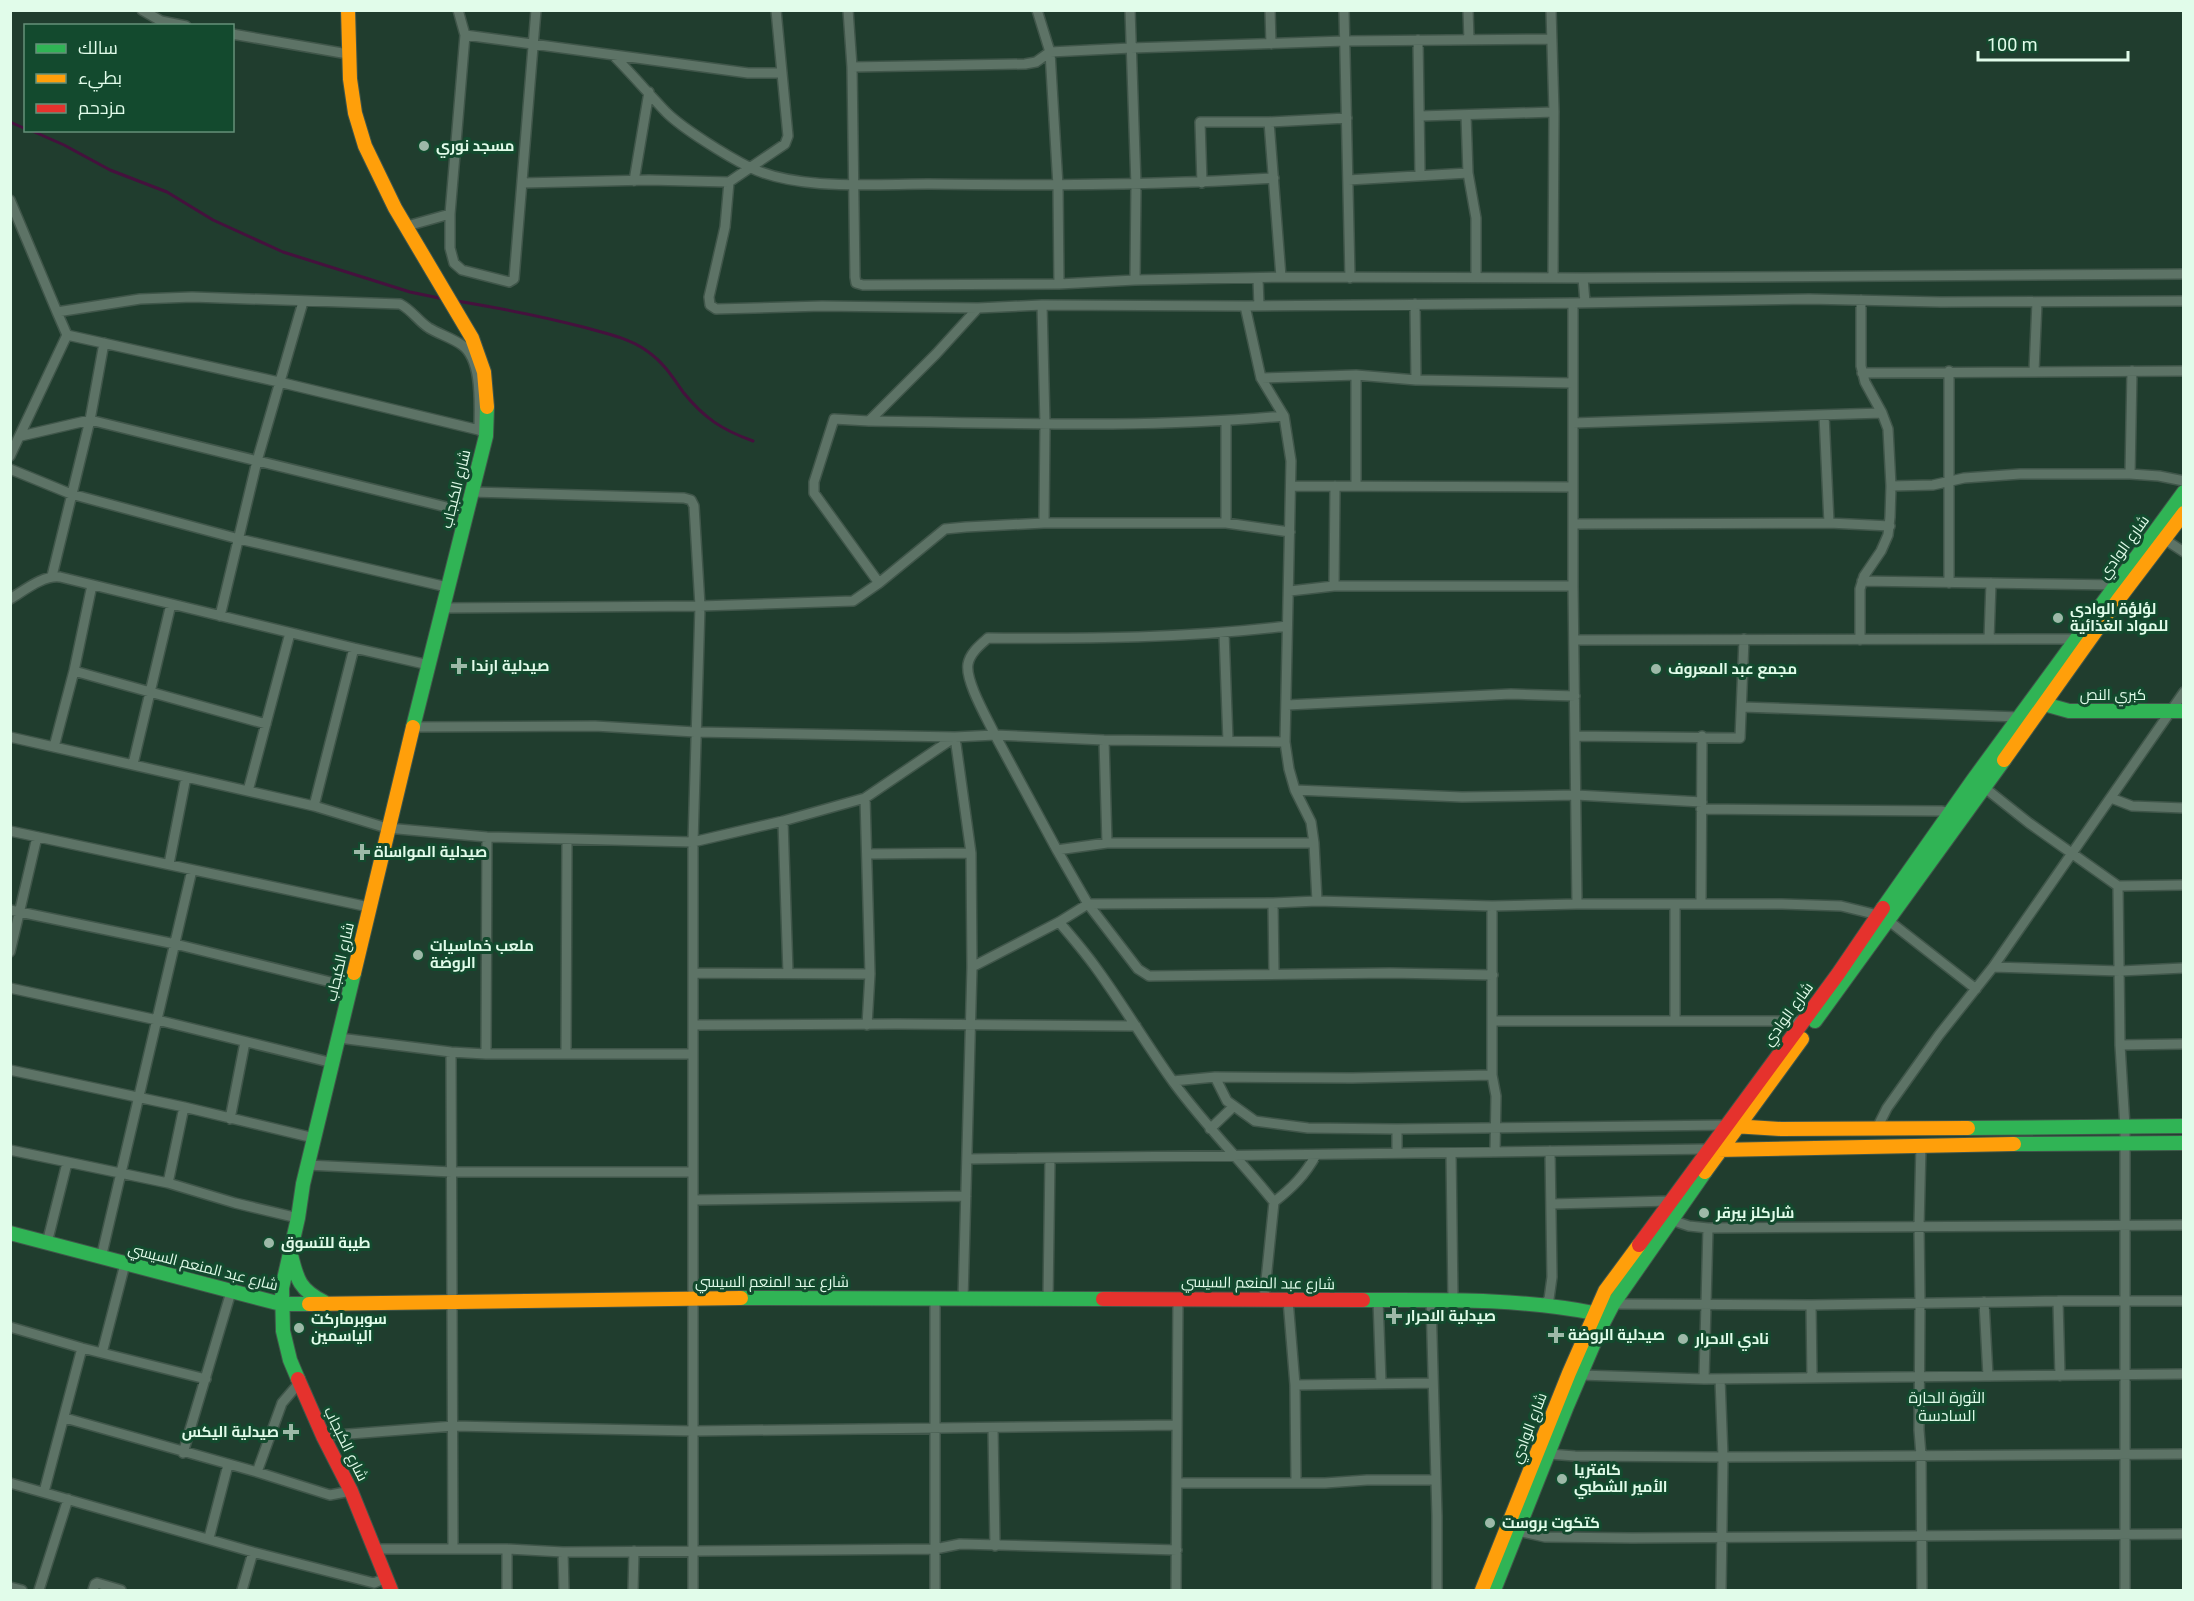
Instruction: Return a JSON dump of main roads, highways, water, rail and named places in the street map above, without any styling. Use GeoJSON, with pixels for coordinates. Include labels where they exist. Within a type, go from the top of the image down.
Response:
{"type":"FeatureCollection","features":[{"type":"Feature","properties":{"kind":"main road","name":"شارع الكبجاب"},"geometry":{"type":"LineString","coordinates":[[348,10],[348,79],[361,135],[375,170],[475,344],[484,372],[487,403],[467,512],[387,828],[339,1038],[307,1165],[282,1288],[281,1304],[290,1360],[323,1436],[351,1491],[389,1584]]}},
{"type":"Feature","properties":{"kind":"main road","name":"شارع الوادي"},"geometry":{"type":"LineString","coordinates":[[1494,1590],[1580,1375],[1613,1304],[1716,1150],[1957,815],[2019,717],[2184,492]]}},
{"type":"Feature","properties":{"kind":"main road","name":"شارع الوادي"},"geometry":{"type":"LineString","coordinates":[[1957,815],[1985,788],[2184,513]]}},
{"type":"Feature","properties":{"kind":"main road","name":"كبري النص"},"geometry":{"type":"LineString","coordinates":[[2044,704],[2069,711],[2176,711]]}},
{"type":"Feature","properties":{"kind":"main road","name":"شارع الوادي"},"geometry":{"type":"LineString","coordinates":[[1733,1126],[1803,1021],[1855,950],[1883,918]]}},
{"type":"Feature","properties":{"kind":"main road"},"geometry":{"type":"LineString","coordinates":[[1733,1126],[1781,1129],[2184,1126]]}},
{"type":"Feature","properties":{"kind":"main road"},"geometry":{"type":"LineString","coordinates":[[1716,1150],[1921,1145],[2184,1143]]}},
{"type":"Feature","properties":{"kind":"main road","name":"شارع الوادي"},"geometry":{"type":"LineString","coordinates":[[1482,1590],[1605,1291],[1670,1201],[1716,1150]]}},
{"type":"Feature","properties":{"kind":"main road","name":"شارع عبد المنعم السيسي"},"geometry":{"type":"LineString","coordinates":[[10,1233],[231,1293],[281,1304],[693,1298],[1453,1300],[1542,1306],[1551,1312],[1592,1319]]}},
{"type":"Feature","properties":{"kind":"main road"},"geometry":{"type":"LineString","coordinates":[[291,1252],[300,1286],[309,1295],[329,1304]]}},
{"type":"Feature","properties":{"kind":"waterway"},"geometry":{"type":"LineString","coordinates":[[10,122],[24,128]]}},
{"type":"Feature","properties":{"kind":"waterway"},"geometry":{"type":"LineString","coordinates":[[35,132],[110,170],[167,192],[213,220],[283,252],[410,292],[444,299]]}},
{"type":"Feature","properties":{"kind":"waterway"},"geometry":{"type":"LineString","coordinates":[[457,301],[520,312],[625,339],[658,360],[683,392],[706,416],[723,428],[753,441]]}},
{"type":"Feature","properties":{"kind":"place","name":"مسجد نوري"},"geometry":{"type":"Point","coordinates":[424,146]}},
{"type":"Feature","properties":{"kind":"place","name":"لؤلؤة الوادي للمواد الغذائية"},"geometry":{"type":"Point","coordinates":[2058,618]}},
{"type":"Feature","properties":{"kind":"place","name":"صيدلية ارندا"},"geometry":{"type":"Point","coordinates":[459,666]}},
{"type":"Feature","properties":{"kind":"place","name":"مجمع عبد المعروف"},"geometry":{"type":"Point","coordinates":[1656,669]}},
{"type":"Feature","properties":{"kind":"place","name":"صيدلية المواساة"},"geometry":{"type":"Point","coordinates":[362,852]}},
{"type":"Feature","properties":{"kind":"place","name":"ملعب خماسيات الروضة"},"geometry":{"type":"Point","coordinates":[418,955]}},
{"type":"Feature","properties":{"kind":"place","name":"شاركلز بيرقر"},"geometry":{"type":"Point","coordinates":[1704,1213]}},
{"type":"Feature","properties":{"kind":"place","name":"طيبة للتسوق"},"geometry":{"type":"Point","coordinates":[269,1243]}},
{"type":"Feature","properties":{"kind":"place","name":"صيدلية الاحرار"},"geometry":{"type":"Point","coordinates":[1394,1316]}},
{"type":"Feature","properties":{"kind":"place","name":"سوبرماركت الياسمين"},"geometry":{"type":"Point","coordinates":[299,1328]}},
{"type":"Feature","properties":{"kind":"place","name":"صيدلية الروضة"},"geometry":{"type":"Point","coordinates":[1556,1335]}},
{"type":"Feature","properties":{"kind":"place","name":"نادي الاحرار"},"geometry":{"type":"Point","coordinates":[1683,1339]}},
{"type":"Feature","properties":{"kind":"place","name":"صيدلية اليكس"},"geometry":{"type":"Point","coordinates":[291,1432]}},
{"type":"Feature","properties":{"kind":"place","name":"كافتريا الأمير الشطبي"},"geometry":{"type":"Point","coordinates":[1562,1479]}},
{"type":"Feature","properties":{"kind":"place","name":"كتكوت بروست"},"geometry":{"type":"Point","coordinates":[1490,1523]}},
{"type":"Feature","properties":{"kind":"district","name":"الثورة الحارة السادسة"},"geometry":{"type":"Point","coordinates":[1947,1406]}}]}
